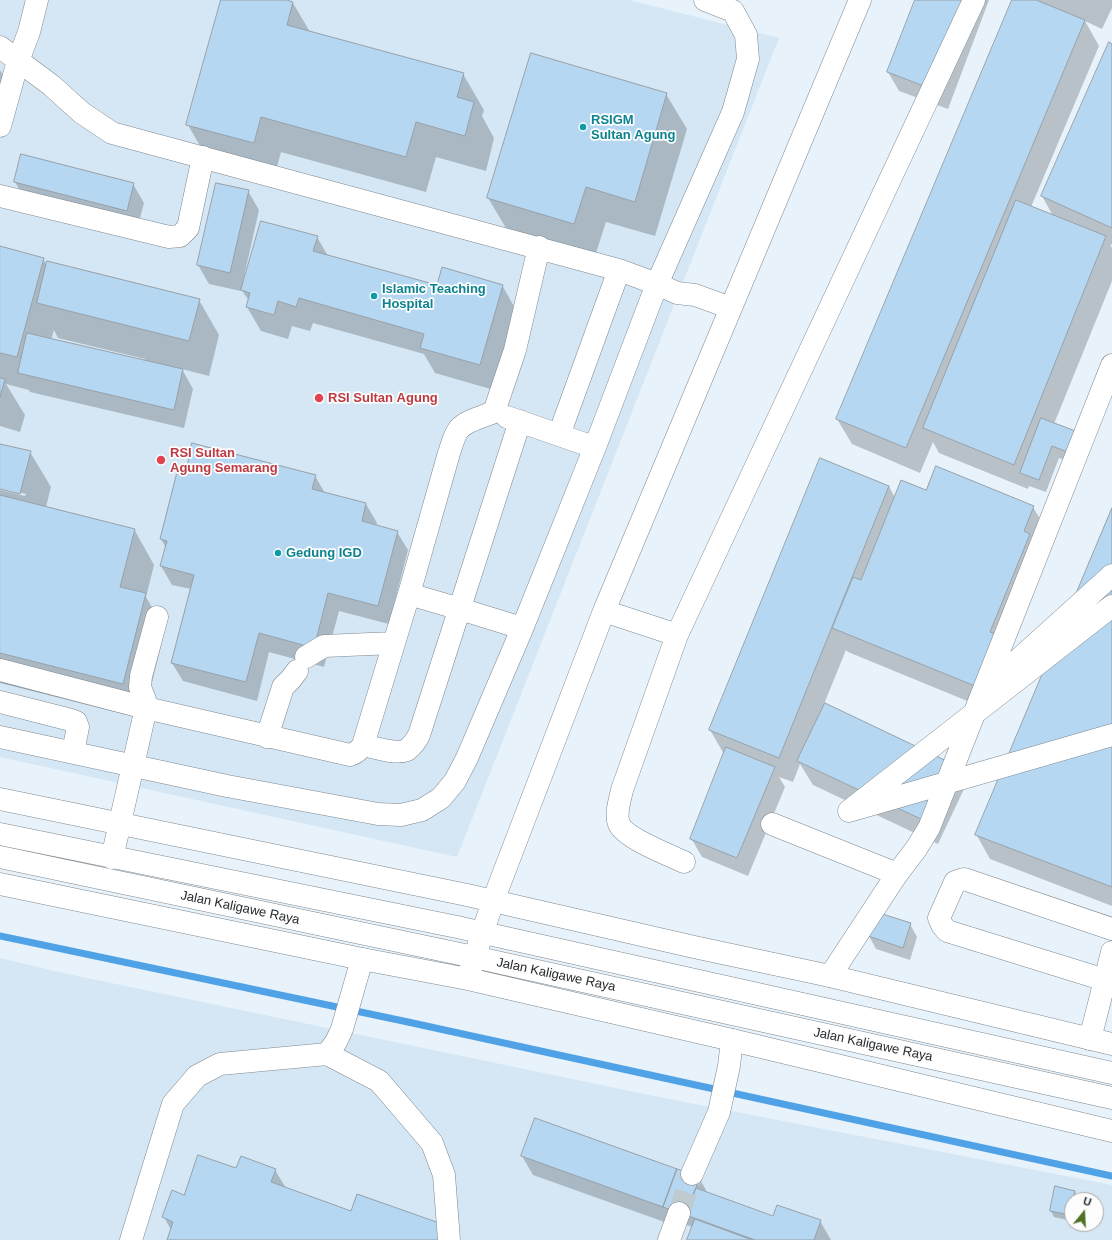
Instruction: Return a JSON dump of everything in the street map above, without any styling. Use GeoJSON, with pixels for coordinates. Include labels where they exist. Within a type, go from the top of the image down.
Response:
{"type":"FeatureCollection","features":[{"type":"Feature","properties":{"kind":"main road"},"geometry":{"type":"LineString","coordinates":[[0,126],[18,61],[29,32],[37,0]]}},
{"type":"Feature","properties":{"kind":"main road"},"geometry":{"type":"LineString","coordinates":[[0,737],[227,786],[378,814],[401,815],[422,810],[441,798],[455,781],[467,758],[513,650],[598,440],[667,289],[733,112],[748,59],[746,34],[733,12],[705,0]]}},
{"type":"Feature","properties":{"kind":"main road"},"geometry":{"type":"LineString","coordinates":[[468,979],[493,901],[604,611],[860,0]]}},
{"type":"Feature","properties":{"kind":"main road"},"geometry":{"type":"LineString","coordinates":[[684,862],[627,834],[619,825],[618,811],[622,790],[677,635],[974,0]]}},
{"type":"Feature","properties":{"kind":"main road"},"geometry":{"type":"LineString","coordinates":[[0,47],[51,86],[82,113],[112,133],[619,270],[667,289],[695,295],[729,314]]}},
{"type":"Feature","properties":{"kind":"main road"},"geometry":{"type":"LineString","coordinates":[[0,196],[169,237],[180,236],[188,228],[203,158]]}},
{"type":"Feature","properties":{"kind":"main road"},"geometry":{"type":"LineString","coordinates":[[494,412],[515,350],[539,248]]}},
{"type":"Feature","properties":{"kind":"main road"},"geometry":{"type":"LineString","coordinates":[[559,435],[619,270]]}},
{"type":"Feature","properties":{"kind":"main road"},"geometry":{"type":"LineString","coordinates":[[830,976],[929,828],[1112,365]]}},
{"type":"Feature","properties":{"kind":"main road"},"geometry":{"type":"LineString","coordinates":[[0,670],[146,708],[350,754],[356,753],[363,745],[409,594],[449,453],[454,437],[459,429],[467,423],[494,412],[585,444]]}},
{"type":"Feature","properties":{"kind":"main road"},"geometry":{"type":"LineString","coordinates":[[363,745],[394,751],[405,751],[414,744],[419,735],[520,421]]}},
{"type":"Feature","properties":{"kind":"main road"},"geometry":{"type":"LineString","coordinates":[[849,811],[1112,576]]}},
{"type":"Feature","properties":{"kind":"main road"},"geometry":{"type":"LineString","coordinates":[[409,594],[512,625]]}},
{"type":"Feature","properties":{"kind":"main road"},"geometry":{"type":"LineString","coordinates":[[849,811],[1112,606]]}},
{"type":"Feature","properties":{"kind":"main road"},"geometry":{"type":"LineString","coordinates":[[604,611],[677,635]]}},
{"type":"Feature","properties":{"kind":"main road"},"geometry":{"type":"LineString","coordinates":[[112,858],[146,708],[145,700],[140,687],[141,676],[157,617]]}},
{"type":"Feature","properties":{"kind":"main road"},"geometry":{"type":"LineString","coordinates":[[268,736],[283,687],[302,664],[324,646],[394,643]]}},
{"type":"Feature","properties":{"kind":"main road"},"geometry":{"type":"LineString","coordinates":[[0,702],[76,722],[78,727],[73,752]]}},
{"type":"Feature","properties":{"kind":"main road"},"geometry":{"type":"LineString","coordinates":[[849,811],[1112,735]]}},
{"type":"Feature","properties":{"kind":"main road"},"geometry":{"type":"LineString","coordinates":[[0,799],[493,901],[830,976],[1094,1022],[1112,1044]]}},
{"type":"Feature","properties":{"kind":"main road"},"geometry":{"type":"LineString","coordinates":[[772,824],[897,874]]}},
{"type":"Feature","properties":{"kind":"main road","name":"Jalan Kaligawe Raya"},"geometry":{"type":"LineString","coordinates":[[0,834],[482,933],[1112,1073]]}},
{"type":"Feature","properties":{"kind":"main road","name":"Jalan Kaligawe Raya"},"geometry":{"type":"LineString","coordinates":[[0,858],[474,957],[1112,1098]]}},
{"type":"Feature","properties":{"kind":"main road"},"geometry":{"type":"LineString","coordinates":[[1109,981],[947,931],[939,918],[955,882],[964,879],[1112,930]]}},
{"type":"Feature","properties":{"kind":"main road"},"geometry":{"type":"LineString","coordinates":[[0,884],[361,964],[468,979],[732,1040],[1112,1131]]}},
{"type":"Feature","properties":{"kind":"main road"},"geometry":{"type":"LineString","coordinates":[[1094,1022],[1109,981],[1112,952]]}},
{"type":"Feature","properties":{"kind":"main road"},"geometry":{"type":"LineString","coordinates":[[327,1054],[336,1042],[342,1029],[361,964]]}},
{"type":"Feature","properties":{"kind":"main road"},"geometry":{"type":"LineString","coordinates":[[692,1174],[719,1112],[729,1066],[732,1040]]}},
{"type":"Feature","properties":{"kind":"main road"},"geometry":{"type":"LineString","coordinates":[[131,1240],[173,1104],[197,1076],[220,1064],[327,1054],[379,1081],[432,1144],[444,1175],[449,1240]]}},
{"type":"Feature","properties":{"kind":"main road"},"geometry":{"type":"LineString","coordinates":[[669,1240],[679,1213]]}},
{"type":"Feature","properties":{"kind":"shaded area","name":"RSI Sultan Agung"},"geometry":{"type":"Polygon","coordinates":[[[0,0],[629,0],[779,38],[457,857],[0,757],[0,0]]]}},
{"type":"Feature","properties":{"kind":"shaded area"},"geometry":{"type":"Polygon","coordinates":[[[0,958],[63,973],[649,1095],[1112,1185],[1112,1240],[0,1240],[0,958]]]}},
{"type":"Feature","properties":{"kind":"building"},"geometry":{"type":"Polygon","coordinates":[[[221,0],[287,0],[293,2],[287,25],[464,73],[457,97],[474,102],[465,136],[416,122],[406,157],[261,117],[254,143],[186,125],[221,0]]]}},
{"type":"Feature","properties":{"kind":"building"},"geometry":{"type":"Polygon","coordinates":[[[915,0],[972,0],[937,91],[887,72],[915,0]]]}},
{"type":"Feature","properties":{"kind":"building"},"geometry":{"type":"Polygon","coordinates":[[[1012,0],[1036,0],[1085,20],[906,448],[836,419],[1012,0]]]}},
{"type":"Feature","properties":{"kind":"building"},"geometry":{"type":"Polygon","coordinates":[[[1109,42],[1112,44],[1112,228],[1041,196],[1109,42]]]}},
{"type":"Feature","properties":{"kind":"building","name":"RSIGM Sultan Agung"},"geometry":{"type":"Polygon","coordinates":[[[531,53],[667,93],[635,202],[586,187],[574,224],[487,198],[531,53]]]}},
{"type":"Feature","properties":{"kind":"building"},"geometry":{"type":"Polygon","coordinates":[[[21,154],[134,183],[127,211],[14,182],[21,154]]]}},
{"type":"Feature","properties":{"kind":"building"},"geometry":{"type":"Polygon","coordinates":[[[216,183],[249,190],[230,273],[197,265],[216,183]]]}},
{"type":"Feature","properties":{"kind":"building"},"geometry":{"type":"Polygon","coordinates":[[[1016,200],[1106,236],[1014,465],[923,428],[1016,200]]]}},
{"type":"Feature","properties":{"kind":"building","name":"Islamic Teaching Hospital"},"geometry":{"type":"Polygon","coordinates":[[[261,221],[318,236],[313,251],[437,285],[442,267],[503,285],[480,365],[420,348],[424,334],[299,298],[296,307],[278,301],[274,315],[246,307],[250,293],[241,290],[261,221]]]}},
{"type":"Feature","properties":{"kind":"building"},"geometry":{"type":"Polygon","coordinates":[[[0,246],[44,258],[17,357],[0,353],[0,246]]]}},
{"type":"Feature","properties":{"kind":"building"},"geometry":{"type":"Polygon","coordinates":[[[47,261],[200,299],[189,341],[37,303],[47,261]]]}},
{"type":"Feature","properties":{"kind":"building"},"geometry":{"type":"Polygon","coordinates":[[[27,333],[183,369],[174,410],[18,373],[27,333]]]}},
{"type":"Feature","properties":{"kind":"building"},"geometry":{"type":"Polygon","coordinates":[[[0,378],[5,379],[0,397],[0,378]]]}},
{"type":"Feature","properties":{"kind":"building"},"geometry":{"type":"Polygon","coordinates":[[[1041,418],[1078,432],[1070,453],[1052,446],[1039,480],[1020,473],[1041,418]]]}},
{"type":"Feature","properties":{"kind":"building","name":"Gedung IGD"},"geometry":{"type":"Polygon","coordinates":[[[192,443],[316,475],[312,489],[366,503],[362,521],[398,531],[378,606],[328,593],[314,648],[259,633],[246,682],[171,663],[194,575],[160,566],[167,541],[160,539],[178,468],[186,470],[192,443]]]}},
{"type":"Feature","properties":{"kind":"building"},"geometry":{"type":"Polygon","coordinates":[[[0,444],[31,451],[20,494],[0,489],[0,444]]]}},
{"type":"Feature","properties":{"kind":"building"},"geometry":{"type":"Polygon","coordinates":[[[820,458],[889,486],[779,758],[709,730],[820,458]]]}},
{"type":"Feature","properties":{"kind":"building"},"geometry":{"type":"Polygon","coordinates":[[[936,466],[1034,506],[1024,531],[1030,534],[990,632],[1001,636],[980,688],[832,628],[853,577],[861,580],[901,480],[926,490],[936,466]]]}},
{"type":"Feature","properties":{"kind":"building"},"geometry":{"type":"Polygon","coordinates":[[[0,495],[135,529],[120,587],[146,593],[123,684],[0,653],[0,495]]]}},
{"type":"Feature","properties":{"kind":"building"},"geometry":{"type":"Polygon","coordinates":[[[1112,508],[1112,887],[975,835],[1112,508]]]}},
{"type":"Feature","properties":{"kind":"building"},"geometry":{"type":"Polygon","coordinates":[[[825,703],[951,763],[923,820],[797,761],[825,703]]]}},
{"type":"Feature","properties":{"kind":"building"},"geometry":{"type":"Polygon","coordinates":[[[726,747],[775,767],[737,858],[690,839],[726,747]]]}},
{"type":"Feature","properties":{"kind":"building"},"geometry":{"type":"Polygon","coordinates":[[[876,912],[911,923],[903,948],[868,936],[876,912]]]}},
{"type":"Feature","properties":{"kind":"building"},"geometry":{"type":"Polygon","coordinates":[[[535,1118],[677,1169],[663,1207],[521,1156],[535,1118]]]}},
{"type":"Feature","properties":{"kind":"building"},"geometry":{"type":"Polygon","coordinates":[[[198,1155],[236,1168],[241,1156],[276,1169],[271,1182],[351,1211],[357,1194],[445,1225],[440,1240],[167,1240],[173,1222],[162,1217],[172,1190],[184,1195],[198,1155]]]}},
{"type":"Feature","properties":{"kind":"building"},"geometry":{"type":"Polygon","coordinates":[[[677,1169],[700,1177],[686,1215],[663,1207],[677,1169]]]}},
{"type":"Feature","properties":{"kind":"building"},"geometry":{"type":"Polygon","coordinates":[[[1055,1186],[1075,1191],[1064,1192],[1064,1214],[1050,1211],[1055,1186]]]}},
{"type":"Feature","properties":{"kind":"building"},"geometry":{"type":"Polygon","coordinates":[[[696,1188],[773,1216],[777,1205],[821,1220],[814,1240],[755,1240],[686,1215],[696,1188]]]}},
{"type":"Feature","properties":{"kind":"building"},"geometry":{"type":"Polygon","coordinates":[[[695,1219],[752,1240],[687,1240],[695,1219]]]}},
{"type":"Feature","properties":{"kind":"waterway"},"geometry":{"type":"LineString","coordinates":[[0,936],[408,1022],[1112,1176]]}},
{"type":"Feature","properties":{"kind":"tunnel"},"geometry":{"type":"LineString","coordinates":[[679,1213],[692,1174]]}},
{"type":"Feature","properties":{"kind":"place","name":"RSIGM Sultan Agung"},"geometry":{"type":"Point","coordinates":[583,127]}},
{"type":"Feature","properties":{"kind":"place","name":"Islamic Teaching Hospital"},"geometry":{"type":"Point","coordinates":[374,296]}},
{"type":"Feature","properties":{"kind":"place","name":"RSI Sultan Agung"},"geometry":{"type":"Point","coordinates":[319,398]}},
{"type":"Feature","properties":{"kind":"place","name":"RSI Sultan Agung Semarang"},"geometry":{"type":"Point","coordinates":[161,460]}},
{"type":"Feature","properties":{"kind":"place","name":"Gedung IGD"},"geometry":{"type":"Point","coordinates":[278,553]}}]}
